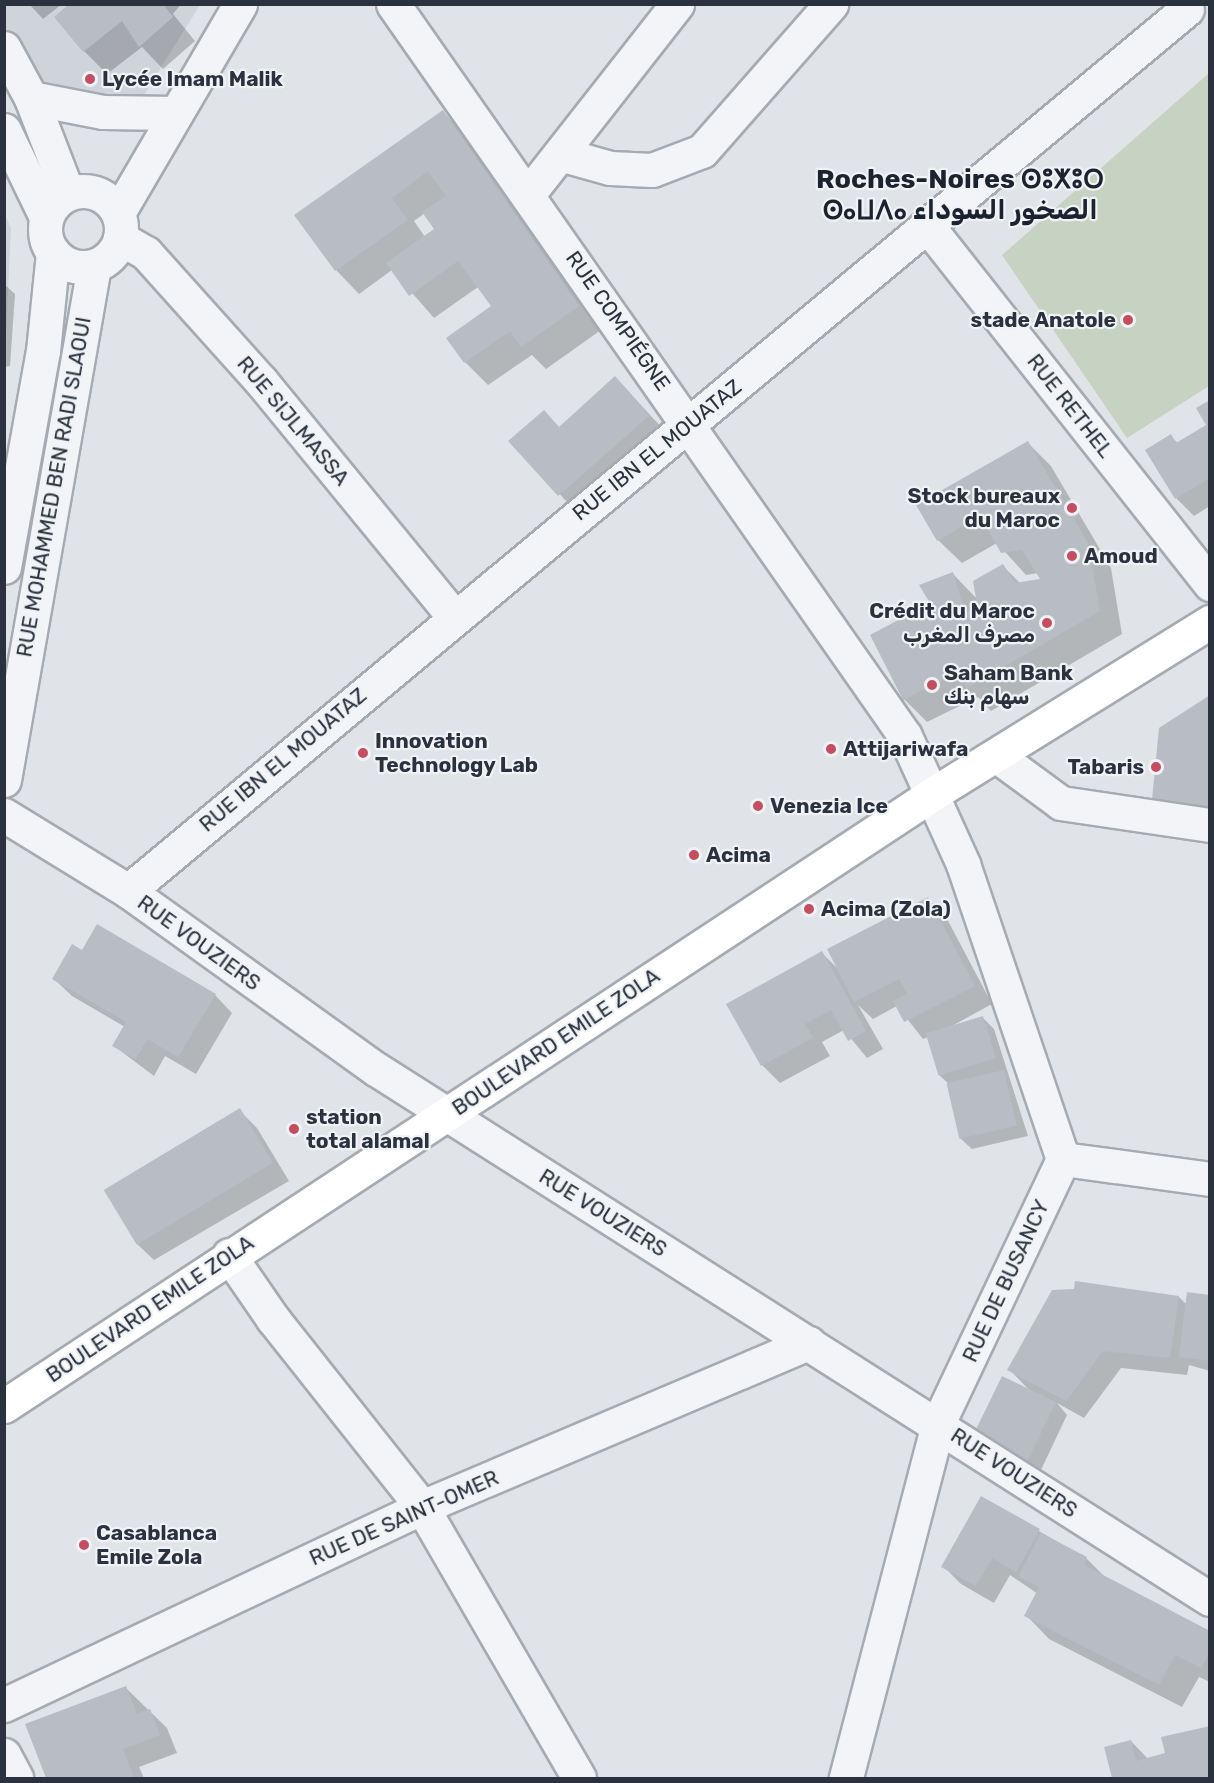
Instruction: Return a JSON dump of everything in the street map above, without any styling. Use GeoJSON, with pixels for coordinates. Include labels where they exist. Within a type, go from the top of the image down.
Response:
{"type":"FeatureCollection","features":[{"type":"Feature","properties":{"kind":"main road","name":"BOULEVARD EMILE ZOLA"},"geometry":{"type":"LineString","coordinates":[[4,1406],[229,1255],[933,793],[1051,723],[1209,622]]}},
{"type":"Feature","properties":{"kind":"street"},"geometry":{"type":"LineString","coordinates":[[4,48],[31,98],[89,211],[111,255],[94,266],[69,265],[53,254],[45,236],[89,211],[145,168],[240,4]]}},
{"type":"Feature","properties":{"kind":"street","name":"RUE COMPIÉGNE"},"geometry":{"type":"LineString","coordinates":[[393,4],[528,193],[905,736],[933,793]]}},
{"type":"Feature","properties":{"kind":"street"},"geometry":{"type":"LineString","coordinates":[[528,193],[677,4]]}},
{"type":"Feature","properties":{"kind":"street"},"geometry":{"type":"LineString","coordinates":[[560,154],[610,168],[652,170],[702,151],[831,4]]}},
{"type":"Feature","properties":{"kind":"street","name":"RUE IBN EL MOUATAZ"},"geometry":{"type":"LineString","coordinates":[[128,891],[688,423],[929,228],[1187,9]]}},
{"type":"Feature","properties":{"kind":"street"},"geometry":{"type":"LineString","coordinates":[[31,98],[92,111],[176,113]]}},
{"type":"Feature","properties":{"kind":"street"},"geometry":{"type":"LineString","coordinates":[[4,130],[89,211]]}},
{"type":"Feature","properties":{"kind":"street","name":"RUE SIJLMASSA"},"geometry":{"type":"LineString","coordinates":[[89,211],[146,253],[261,381],[454,617]]}},
{"type":"Feature","properties":{"kind":"street","name":"RUE RETHEL"},"geometry":{"type":"LineString","coordinates":[[929,228],[1209,584]]}},
{"type":"Feature","properties":{"kind":"street","name":"RUE MOHAMMED BEN RADI SLAOUI"},"geometry":{"type":"LineString","coordinates":[[4,567],[53,254]]}},
{"type":"Feature","properties":{"kind":"street","name":"RUE MOHAMMED BEN RADI SLAOUI"},"geometry":{"type":"LineString","coordinates":[[4,780],[94,266]]}},
{"type":"Feature","properties":{"kind":"street"},"geometry":{"type":"LineString","coordinates":[[4,484],[23,456]]}},
{"type":"Feature","properties":{"kind":"street"},"geometry":{"type":"LineString","coordinates":[[997,756],[1061,803],[1209,825]]}},
{"type":"Feature","properties":{"kind":"street"},"geometry":{"type":"LineString","coordinates":[[933,793],[1064,1159],[1209,1179]]}},
{"type":"Feature","properties":{"kind":"street","name":"RUE VOUZIERS"},"geometry":{"type":"LineString","coordinates":[[4,814],[128,891],[447,1114],[938,1424],[1209,1599]]}},
{"type":"Feature","properties":{"kind":"street","name":"RUE DE BUSANCY"},"geometry":{"type":"LineString","coordinates":[[844,1778],[938,1424],[1064,1159]]}},
{"type":"Feature","properties":{"kind":"street"},"geometry":{"type":"LineString","coordinates":[[229,1255],[273,1319],[422,1507],[579,1779]]}},
{"type":"Feature","properties":{"kind":"street","name":"RUE DE SAINT-OMER"},"geometry":{"type":"LineString","coordinates":[[4,1705],[422,1507],[809,1343]]}},
{"type":"Feature","properties":{"kind":"street"},"geometry":{"type":"LineString","coordinates":[[4,1755],[16,1779]]}},
{"type":"Feature","properties":{"kind":"shaded area","name":"Lycée Imam Malik"},"geometry":{"type":"Polygon","coordinates":[[[4,5],[200,5],[127,122],[50,117],[5,41],[4,5]]]}},
{"type":"Feature","properties":{"kind":"shaded area"},"geometry":{"type":"Polygon","coordinates":[[[5,215],[11,228],[5,355],[5,215]]]}},
{"type":"Feature","properties":{"kind":"green space","name":"stade Anatole"},"geometry":{"type":"Polygon","coordinates":[[[1209,73],[1209,386],[1127,438],[1002,255],[1209,73]]]}},
{"type":"Feature","properties":{"kind":"building"},"geometry":{"type":"Polygon","coordinates":[[[69,4],[163,4],[173,17],[139,47],[122,21],[83,52],[54,17],[69,4]]]}},
{"type":"Feature","properties":{"kind":"building"},"geometry":{"type":"Polygon","coordinates":[[[443,110],[579,306],[521,347],[510,331],[464,363],[446,338],[491,306],[458,261],[409,296],[386,263],[434,229],[422,212],[446,196],[428,171],[392,198],[408,220],[335,271],[294,215],[443,110]]]}},
{"type":"Feature","properties":{"kind":"building"},"geometry":{"type":"Polygon","coordinates":[[[615,376],[650,415],[558,496],[508,441],[544,410],[559,427],[615,376]]]}},
{"type":"Feature","properties":{"kind":"building"},"geometry":{"type":"Polygon","coordinates":[[[1210,400],[1210,478],[1175,499],[1145,450],[1171,434],[1176,443],[1206,425],[1196,408],[1210,400]]]}},
{"type":"Feature","properties":{"kind":"building"},"geometry":{"type":"Polygon","coordinates":[[[1028,441],[1088,543],[1100,611],[967,688],[958,673],[903,700],[870,635],[930,603],[919,585],[953,572],[965,612],[978,610],[973,581],[1003,564],[1015,583],[1040,579],[1022,550],[1001,553],[980,516],[937,541],[916,505],[1028,441]]]}},
{"type":"Feature","properties":{"kind":"building"},"geometry":{"type":"Polygon","coordinates":[[[1210,695],[1210,816],[1151,810],[1159,728],[1210,695]]]}},
{"type":"Feature","properties":{"kind":"building"},"geometry":{"type":"Polygon","coordinates":[[[928,897],[975,986],[904,1022],[893,1001],[907,994],[899,979],[854,1002],[827,949],[928,897]]]}},
{"type":"Feature","properties":{"kind":"building"},"geometry":{"type":"Polygon","coordinates":[[[97,924],[216,994],[178,1057],[147,1039],[136,1059],[112,1046],[126,1022],[52,979],[72,944],[82,950],[97,924]]]}},
{"type":"Feature","properties":{"kind":"building"},"geometry":{"type":"Polygon","coordinates":[[[822,951],[866,1031],[848,1041],[831,1010],[805,1024],[813,1038],[761,1066],[726,1004],[822,951]]]}},
{"type":"Feature","properties":{"kind":"building"},"geometry":{"type":"Polygon","coordinates":[[[983,1016],[996,1058],[938,1076],[926,1034],[983,1016]]]}},
{"type":"Feature","properties":{"kind":"building"},"geometry":{"type":"Polygon","coordinates":[[[1004,1070],[1017,1126],[959,1139],[947,1083],[1004,1070]]]}},
{"type":"Feature","properties":{"kind":"building"},"geometry":{"type":"Polygon","coordinates":[[[240,1108],[273,1163],[137,1245],[104,1190],[240,1108]]]}},
{"type":"Feature","properties":{"kind":"building"},"geometry":{"type":"Polygon","coordinates":[[[1075,1281],[1179,1296],[1170,1358],[1103,1351],[1066,1401],[1007,1370],[1052,1290],[1074,1289],[1075,1281]]]}},
{"type":"Feature","properties":{"kind":"building"},"geometry":{"type":"Polygon","coordinates":[[[1187,1292],[1210,1295],[1210,1361],[1179,1357],[1187,1292]]]}},
{"type":"Feature","properties":{"kind":"building"},"geometry":{"type":"Polygon","coordinates":[[[1002,1376],[1056,1402],[1027,1463],[973,1436],[1002,1376]]]}},
{"type":"Feature","properties":{"kind":"building"},"geometry":{"type":"Polygon","coordinates":[[[981,1496],[1040,1529],[1016,1572],[992,1558],[976,1586],[941,1567],[981,1496]]]}},
{"type":"Feature","properties":{"kind":"building"},"geometry":{"type":"Polygon","coordinates":[[[1041,1533],[1087,1557],[1084,1565],[1210,1631],[1210,1651],[1201,1668],[1175,1655],[1159,1685],[1024,1616],[1039,1587],[1018,1577],[1041,1533]]]}},
{"type":"Feature","properties":{"kind":"building"},"geometry":{"type":"Polygon","coordinates":[[[126,1686],[137,1714],[150,1709],[160,1735],[123,1749],[134,1778],[46,1778],[25,1724],[126,1686]]]}},
{"type":"Feature","properties":{"kind":"building"},"geometry":{"type":"Polygon","coordinates":[[[1210,1726],[1210,1778],[1112,1778],[1104,1747],[1131,1740],[1136,1761],[1165,1753],[1161,1737],[1210,1726]]]}},
{"type":"Feature","properties":{"kind":"place","name":"Lycée Imam Malik"},"geometry":{"type":"Point","coordinates":[90,79]}},
{"type":"Feature","properties":{"kind":"place","name":"stade Anatole"},"geometry":{"type":"Point","coordinates":[1128,320]}},
{"type":"Feature","properties":{"kind":"place","name":"Stock bureaux du Maroc"},"geometry":{"type":"Point","coordinates":[1072,508]}},
{"type":"Feature","properties":{"kind":"place","name":"Amoud"},"geometry":{"type":"Point","coordinates":[1072,556]}},
{"type":"Feature","properties":{"kind":"place","name":"Crédit du Maroc مصرف المغرب"},"geometry":{"type":"Point","coordinates":[1047,623]}},
{"type":"Feature","properties":{"kind":"place","name":"Saham Bank سهام بنك"},"geometry":{"type":"Point","coordinates":[932,685]}},
{"type":"Feature","properties":{"kind":"place","name":"Attijariwafa"},"geometry":{"type":"Point","coordinates":[831,749]}},
{"type":"Feature","properties":{"kind":"place","name":"Innovation Technology Lab"},"geometry":{"type":"Point","coordinates":[363,753]}},
{"type":"Feature","properties":{"kind":"place","name":"Tabaris"},"geometry":{"type":"Point","coordinates":[1156,767]}},
{"type":"Feature","properties":{"kind":"place","name":"Venezia Ice"},"geometry":{"type":"Point","coordinates":[758,806]}},
{"type":"Feature","properties":{"kind":"place","name":"Acima"},"geometry":{"type":"Point","coordinates":[694,855]}},
{"type":"Feature","properties":{"kind":"place","name":"Acima (Zola)"},"geometry":{"type":"Point","coordinates":[809,909]}},
{"type":"Feature","properties":{"kind":"place","name":"station total alamal"},"geometry":{"type":"Point","coordinates":[294,1129]}},
{"type":"Feature","properties":{"kind":"place","name":"Casablanca Emile Zola"},"geometry":{"type":"Point","coordinates":[84,1545]}},
{"type":"Feature","properties":{"kind":"district","name":"Roches-Noires ⵙⵓⵅⵓⵔ ⵙⴰⵡⴷⴰ الصخور السوداء"},"geometry":{"type":"Point","coordinates":[960,194]}}]}
